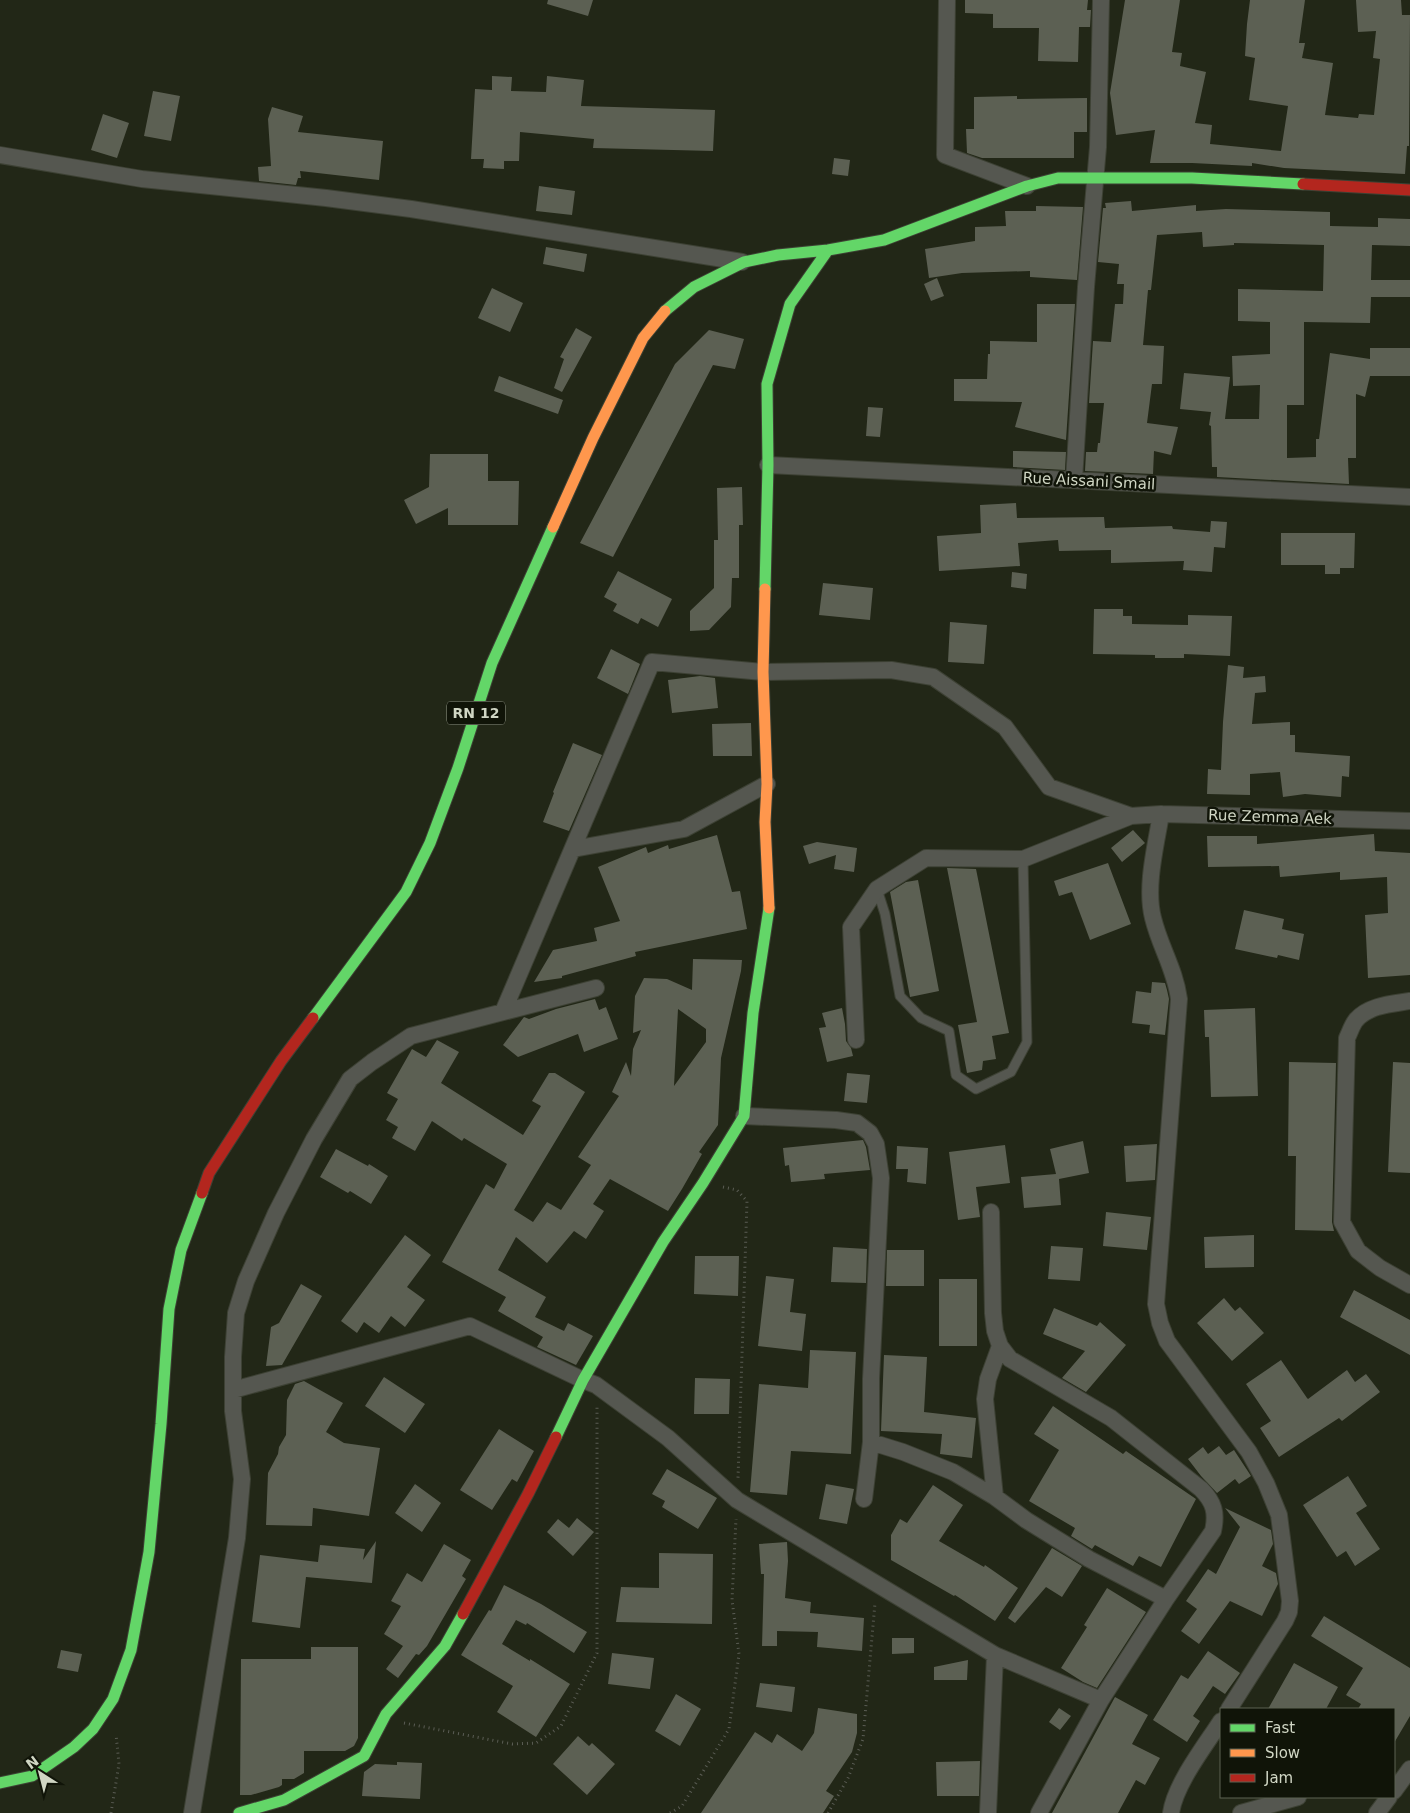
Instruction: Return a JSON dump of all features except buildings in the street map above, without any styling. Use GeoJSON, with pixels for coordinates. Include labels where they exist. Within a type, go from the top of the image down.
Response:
{"type":"FeatureCollection","features":[{"type":"Feature","properties":{"kind":"main road","name":"RN 12"},"geometry":{"type":"LineString","coordinates":[[0,1783],[32,1776],[74,1747],[93,1729],[113,1699],[131,1650],[149,1552],[169,1310],[181,1250],[210,1173],[281,1061],[406,892],[434,834],[458,768],[492,663],[593,438],[644,338],[663,313],[694,286],[744,262],[778,255],[828,250],[884,240],[1027,186],[1058,178],[1192,178],[1410,190]]}},
{"type":"Feature","properties":{"kind":"main road"},"geometry":{"type":"LineString","coordinates":[[239,1813],[284,1800],[364,1756],[386,1714],[444,1646],[590,1382],[663,1242],[703,1183],[744,1116],[753,1013],[769,913],[765,822],[767,784],[763,672],[768,465],[767,384],[790,304],[828,250]]}},
{"type":"Feature","properties":{"kind":"street"},"geometry":{"type":"LineString","coordinates":[[947,0],[945,155],[1027,186]]}},
{"type":"Feature","properties":{"kind":"street"},"geometry":{"type":"LineString","coordinates":[[1074,480],[1086,287],[1096,177],[1101,0]]}},
{"type":"Feature","properties":{"kind":"street"},"geometry":{"type":"LineString","coordinates":[[0,156],[142,179],[326,198],[411,209],[744,262]]}},
{"type":"Feature","properties":{"kind":"street","name":"Rue Aissani Smail"},"geometry":{"type":"LineString","coordinates":[[768,465],[1410,498]]}},
{"type":"Feature","properties":{"kind":"street"},"geometry":{"type":"LineString","coordinates":[[503,1012],[652,662],[763,672],[891,670],[934,677],[1004,727],[1049,787],[1131,816]]}},
{"type":"Feature","properties":{"kind":"street"},"geometry":{"type":"LineString","coordinates":[[573,849],[684,829],[767,784]]}},
{"type":"Feature","properties":{"kind":"street"},"geometry":{"type":"LineString","coordinates":[[1161,814],[1150,902],[1152,917],[1175,977],[1179,999],[1156,1304],[1160,1323],[1167,1341],[1249,1452],[1266,1482],[1279,1515],[1290,1601],[1289,1612],[1284,1622],[1230,1708]]}},
{"type":"Feature","properties":{"kind":"street","name":"Rue Zemma Aek"},"geometry":{"type":"LineString","coordinates":[[1131,816],[1161,814],[1410,821]]}},
{"type":"Feature","properties":{"kind":"street"},"geometry":{"type":"LineString","coordinates":[[856,1040],[851,926],[877,889],[926,858],[1023,858],[1131,816]]}},
{"type":"Feature","properties":{"kind":"street"},"geometry":{"type":"LineString","coordinates":[[192,1813],[239,1518],[242,1478],[233,1411],[236,1313],[246,1281],[276,1213],[314,1139],[350,1079],[411,1036],[596,988]]}},
{"type":"Feature","properties":{"kind":"street"},"geometry":{"type":"LineString","coordinates":[[1410,1001],[1377,1007],[1364,1014],[1356,1021],[1347,1038],[1342,1222],[1358,1251],[1380,1268],[1410,1285]]}},
{"type":"Feature","properties":{"kind":"street"},"geometry":{"type":"LineString","coordinates":[[744,1116],[836,1120],[856,1123],[870,1133],[876,1144],[882,1178],[871,1379],[872,1442],[864,1499]]}},
{"type":"Feature","properties":{"kind":"street"},"geometry":{"type":"LineString","coordinates":[[991,1212],[993,1313],[995,1331],[1000,1346],[1010,1359],[1111,1418],[1209,1497],[1216,1519],[1213,1531],[1166,1599],[1101,1700],[1039,1813]]}},
{"type":"Feature","properties":{"kind":"street"},"geometry":{"type":"LineString","coordinates":[[233,1390],[470,1326],[590,1382],[668,1438],[737,1500],[995,1655],[1101,1700]]}},
{"type":"Feature","properties":{"kind":"street"},"geometry":{"type":"LineString","coordinates":[[996,1497],[985,1399],[988,1379],[1000,1346]]}},
{"type":"Feature","properties":{"kind":"street"},"geometry":{"type":"LineString","coordinates":[[872,1442],[953,1472],[996,1497],[1026,1520],[1089,1559],[1166,1599]]}},
{"type":"Feature","properties":{"kind":"street"},"geometry":{"type":"LineString","coordinates":[[988,1813],[995,1655]]}},
{"type":"Feature","properties":{"kind":"street"},"geometry":{"type":"LineString","coordinates":[[1171,1813],[1182,1782],[1220,1723]]}},
{"type":"Feature","properties":{"kind":"street"},"geometry":{"type":"LineString","coordinates":[[1395,1772],[1410,1770]]}},
{"type":"Feature","properties":{"kind":"street"},"geometry":{"type":"LineString","coordinates":[[1395,1790],[1410,1770]]}},
{"type":"Feature","properties":{"kind":"street"},"geometry":{"type":"LineString","coordinates":[[1241,1813],[1294,1798]]}},
{"type":"Feature","properties":{"kind":"street"},"geometry":{"type":"LineString","coordinates":[[1377,1813],[1388,1798]]}},
{"type":"Feature","properties":{"kind":"lane"},"geometry":{"type":"LineString","coordinates":[[877,889],[885,914],[900,996],[921,1018],[949,1031],[956,1075],[976,1089],[1011,1072],[1027,1042],[1023,858]]}},
{"type":"Feature","properties":{"kind":"path"},"geometry":{"type":"LineString","coordinates":[[670,1813],[682,1806],[729,1729],[739,1654],[732,1600],[748,1201],[737,1190],[703,1183]]}},
{"type":"Feature","properties":{"kind":"path"},"geometry":{"type":"LineString","coordinates":[[386,1714],[403,1723],[512,1744],[536,1743],[561,1726],[598,1653],[590,1382]]}},
{"type":"Feature","properties":{"kind":"path"},"geometry":{"type":"LineString","coordinates":[[828,1813],[848,1778],[863,1740],[876,1583]]}},
{"type":"Feature","properties":{"kind":"path"},"geometry":{"type":"LineString","coordinates":[[111,1813],[119,1764],[116,1727]]}},
{"type":"Feature","properties":{"kind":"traffic: fast"},"geometry":{"type":"LineString","coordinates":[[665,311],[694,287],[744,262],[778,255],[828,250],[884,240],[1027,186],[1058,178],[1192,178],[1303,184]]}},
{"type":"Feature","properties":{"kind":"traffic: fast"},"geometry":{"type":"LineString","coordinates":[[765,589],[768,465],[767,384],[790,304],[828,250]]}},
{"type":"Feature","properties":{"kind":"traffic: fast"},"geometry":{"type":"LineString","coordinates":[[313,1018],[406,892],[430,843],[458,768],[492,663],[553,527]]}},
{"type":"Feature","properties":{"kind":"traffic: fast"},"geometry":{"type":"LineString","coordinates":[[556,1437],[583,1380],[663,1242],[703,1183],[744,1116],[753,1013],[769,908]]}},
{"type":"Feature","properties":{"kind":"traffic: fast"},"geometry":{"type":"LineString","coordinates":[[0,1783],[32,1776],[74,1747],[93,1729],[113,1699],[131,1650],[149,1552],[169,1309],[181,1250],[202,1193]]}},
{"type":"Feature","properties":{"kind":"traffic: fast"},"geometry":{"type":"LineString","coordinates":[[239,1813],[284,1800],[364,1756],[386,1714],[445,1646],[463,1614]]}},
{"type":"Feature","properties":{"kind":"traffic: slow"},"geometry":{"type":"LineString","coordinates":[[553,527],[593,438],[643,338],[665,311]]}},
{"type":"Feature","properties":{"kind":"traffic: slow"},"geometry":{"type":"LineString","coordinates":[[765,589],[763,672],[767,784],[765,822],[769,908]]}},
{"type":"Feature","properties":{"kind":"traffic: jam"},"geometry":{"type":"LineString","coordinates":[[1303,184],[1410,190]]}},
{"type":"Feature","properties":{"kind":"traffic: jam"},"geometry":{"type":"LineString","coordinates":[[202,1193],[209,1173],[281,1061],[313,1018]]}},
{"type":"Feature","properties":{"kind":"traffic: jam"},"geometry":{"type":"LineString","coordinates":[[463,1614],[528,1494],[556,1437]]}}]}
